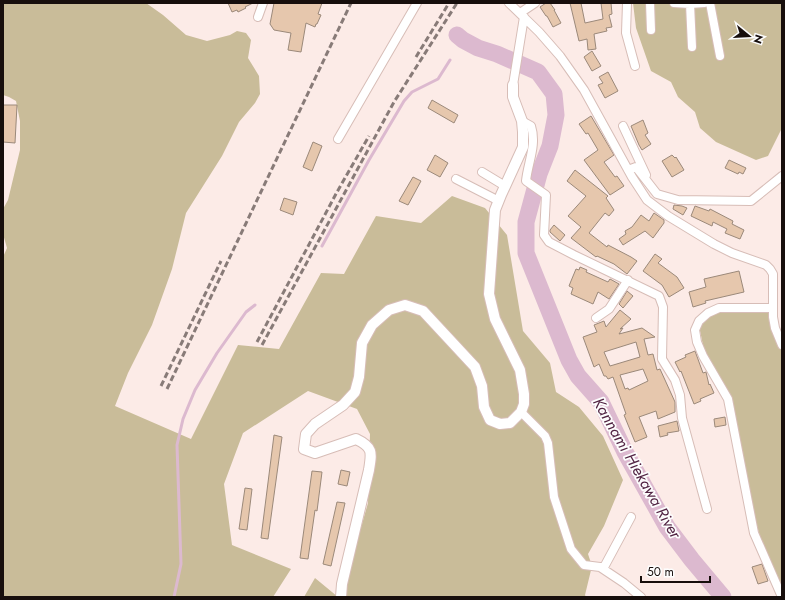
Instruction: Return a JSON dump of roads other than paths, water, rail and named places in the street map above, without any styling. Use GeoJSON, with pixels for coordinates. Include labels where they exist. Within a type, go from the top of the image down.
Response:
{"type":"FeatureCollection","features":[{"type":"Feature","properties":{"kind":"street"},"geometry":{"type":"LineString","coordinates":[[258,17],[263,3]]}},
{"type":"Feature","properties":{"kind":"street"},"geometry":{"type":"LineString","coordinates":[[338,139],[417,3]]}},
{"type":"Feature","properties":{"kind":"street"},"geometry":{"type":"LineString","coordinates":[[509,3],[560,56],[584,90],[628,170],[647,200],[668,216],[714,244],[732,253],[757,261],[770,268],[773,274],[773,308],[775,328],[782,345]]}},
{"type":"Feature","properties":{"kind":"street"},"geometry":{"type":"LineString","coordinates":[[341,597],[342,584],[369,470],[371,454],[366,444],[356,439],[315,453],[304,449],[306,434],[315,424],[343,405],[354,392],[359,378],[362,343],[372,325],[388,310],[405,305],[423,311],[475,367],[482,386],[484,407],[490,420],[500,424],[510,423],[522,412],[524,394],[520,370],[495,319],[489,294],[495,210],[523,147],[522,121],[513,97],[513,84],[519,52],[522,15],[535,3]]}},
{"type":"Feature","properties":{"kind":"street"},"geometry":{"type":"LineString","coordinates":[[627,3],[626,33],[635,66]]}},
{"type":"Feature","properties":{"kind":"street"},"geometry":{"type":"LineString","coordinates":[[650,3],[651,30]]}},
{"type":"Feature","properties":{"kind":"street"},"geometry":{"type":"LineString","coordinates":[[674,3],[704,3]]}},
{"type":"Feature","properties":{"kind":"street"},"geometry":{"type":"LineString","coordinates":[[710,3],[720,56]]}},
{"type":"Feature","properties":{"kind":"street"},"geometry":{"type":"LineString","coordinates":[[690,4],[692,47]]}},
{"type":"Feature","properties":{"kind":"street"},"geometry":{"type":"LineString","coordinates":[[522,121],[531,126],[534,135],[533,149],[527,169],[526,181],[546,195],[544,235],[549,242],[659,296],[663,307],[662,359],[675,380],[680,395],[682,418],[707,509]]}},
{"type":"Feature","properties":{"kind":"street"},"geometry":{"type":"LineString","coordinates":[[624,126],[653,188]]}},
{"type":"Feature","properties":{"kind":"street"},"geometry":{"type":"LineString","coordinates":[[628,170],[636,168],[657,194],[678,200],[751,201],[782,176]]}},
{"type":"Feature","properties":{"kind":"street"},"geometry":{"type":"LineString","coordinates":[[482,172],[505,186]]}},
{"type":"Feature","properties":{"kind":"street"},"geometry":{"type":"LineString","coordinates":[[456,179],[498,201]]}},
{"type":"Feature","properties":{"kind":"street"},"geometry":{"type":"LineString","coordinates":[[596,318],[609,309],[628,280]]}},
{"type":"Feature","properties":{"kind":"street"},"geometry":{"type":"LineString","coordinates":[[773,308],[719,308],[708,312],[699,321],[694,330],[703,356],[728,399],[754,533],[782,597]]}},
{"type":"Feature","properties":{"kind":"street"},"geometry":{"type":"LineString","coordinates":[[522,412],[545,436],[548,443],[554,497],[571,549],[584,565],[600,567],[624,582],[641,597]]}},
{"type":"Feature","properties":{"kind":"street"},"geometry":{"type":"LineString","coordinates":[[603,569],[631,518]]}},
{"type":"Feature","properties":{"kind":"waterway","name":"Kannami Hiekawa River"},"geometry":{"type":"LineString","coordinates":[[457,35],[478,48],[497,54],[538,72],[554,94],[556,115],[550,146],[539,174],[526,222],[526,253],[569,360],[578,376],[601,402],[625,452],[667,527],[723,597]]}},
{"type":"Feature","properties":{"kind":"waterway","name":"Kannami Hiekawa River"},"geometry":{"type":"LineString","coordinates":[[461,44],[463,40]]}},
{"type":"Feature","properties":{"kind":"waterway"},"geometry":{"type":"LineString","coordinates":[[322,246],[369,160],[404,101],[412,92],[438,79],[450,60]]}},
{"type":"Feature","properties":{"kind":"waterway"},"geometry":{"type":"LineString","coordinates":[[174,597],[181,564],[177,445],[183,419],[195,390],[217,353],[246,312],[255,305]]}},
{"type":"Feature","properties":{"kind":"railway"},"geometry":{"type":"LineString","coordinates":[[167,389],[351,3]]}},
{"type":"Feature","properties":{"kind":"railway"},"geometry":{"type":"LineString","coordinates":[[416,57],[449,3]]}},
{"type":"Feature","properties":{"kind":"railway"},"geometry":{"type":"LineString","coordinates":[[262,345],[394,102],[457,3]]}},
{"type":"Feature","properties":{"kind":"railway"},"geometry":{"type":"LineString","coordinates":[[257,342],[337,192],[369,136]]}},
{"type":"Feature","properties":{"kind":"railway"},"geometry":{"type":"LineString","coordinates":[[161,386],[221,261]]}}]}
